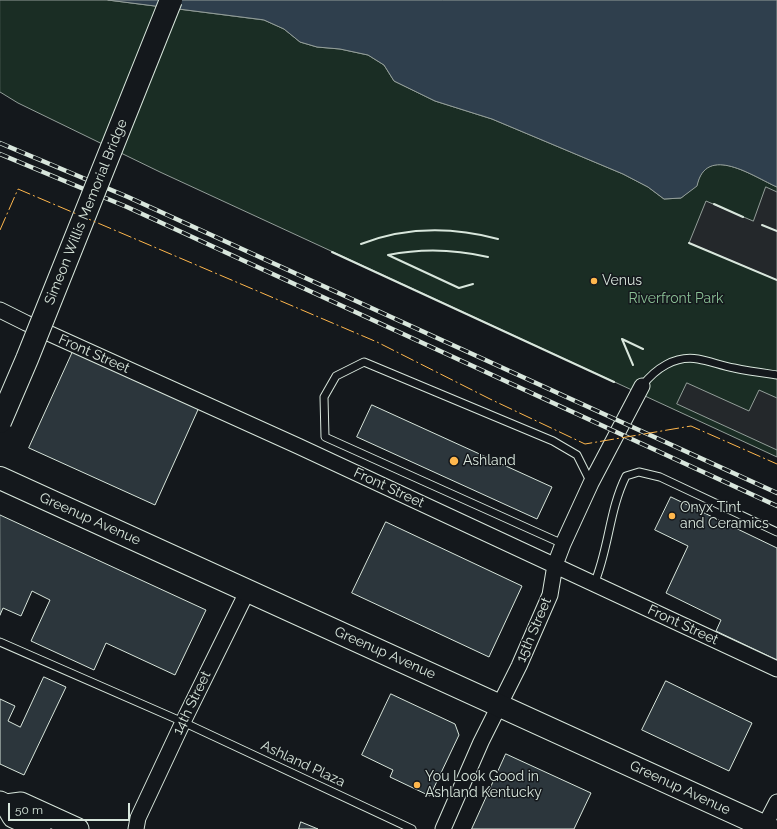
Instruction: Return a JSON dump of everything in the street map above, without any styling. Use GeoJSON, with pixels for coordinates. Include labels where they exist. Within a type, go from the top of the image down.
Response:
{"type":"FeatureCollection","features":[{"type":"Feature","properties":{"kind":"highway","name":"Simeon Willis Memorial Bridge"},"geometry":{"type":"LineString","coordinates":[[0,422],[27,359],[171,0]]}},
{"type":"Feature","properties":{"kind":"highway","name":"Greenup Avenue"},"geometry":{"type":"LineString","coordinates":[[1,482],[248,590],[500,704],[766,828]]}},
{"type":"Feature","properties":{"kind":"main road"},"geometry":{"type":"LineString","coordinates":[[3,804],[21,803],[78,829]]}},
{"type":"Feature","properties":{"kind":"main road"},"geometry":{"type":"LineString","coordinates":[[3,804],[13,817],[40,829]]}},
{"type":"Feature","properties":{"kind":"street","name":"Front Street"},"geometry":{"type":"LineString","coordinates":[[0,310],[555,565],[777,670]]}},
{"type":"Feature","properties":{"kind":"street","name":"15th Street"},"geometry":{"type":"LineString","coordinates":[[443,829],[481,742],[519,666],[550,595],[555,565],[563,544],[591,483],[642,386]]}},
{"type":"Feature","properties":{"kind":"street","name":"14th Street"},"geometry":{"type":"LineString","coordinates":[[126,829],[137,823],[183,722],[248,590]]}},
{"type":"Feature","properties":{"kind":"street"},"geometry":{"type":"LineString","coordinates":[[766,828],[777,802]]}},
{"type":"Feature","properties":{"kind":"lane"},"geometry":{"type":"LineString","coordinates":[[642,386],[657,370],[669,363],[682,359],[697,358],[734,368],[777,375]]}},
{"type":"Feature","properties":{"kind":"lane"},"geometry":{"type":"LineString","coordinates":[[563,544],[325,437],[324,397],[336,376],[364,362],[553,441],[577,455],[591,483]]}},
{"type":"Feature","properties":{"kind":"lane"},"geometry":{"type":"LineString","coordinates":[[594,584],[602,564],[619,490],[626,476],[639,472],[660,477],[777,532]]}},
{"type":"Feature","properties":{"kind":"lane","name":"Ashland Plaza"},"geometry":{"type":"LineString","coordinates":[[0,642],[183,722],[412,829]]}},
{"type":"Feature","properties":{"kind":"green space","name":"Riverfront Park"},"geometry":{"type":"Polygon","coordinates":[[[0,0],[108,0],[264,20],[284,29],[300,42],[317,47],[340,49],[368,55],[384,65],[394,81],[435,101],[492,119],[623,174],[648,187],[664,199],[681,198],[697,185],[702,173],[710,166],[732,166],[777,187],[777,457],[160,172],[18,103],[0,92],[0,0]]]}},
{"type":"Feature","properties":{"kind":"shaded area"},"geometry":{"type":"Polygon","coordinates":[[[766,187],[777,192],[777,280],[689,243],[706,201],[753,221],[766,187]]]}},
{"type":"Feature","properties":{"kind":"shaded area"},"geometry":{"type":"Polygon","coordinates":[[[687,383],[749,411],[759,390],[777,398],[777,450],[677,404],[687,383]]]}},
{"type":"Feature","properties":{"kind":"water"},"geometry":{"type":"Polygon","coordinates":[[[108,0],[777,0],[777,187],[744,171],[720,165],[710,167],[702,173],[697,186],[681,198],[664,199],[648,187],[623,174],[492,119],[435,101],[394,81],[384,65],[368,55],[340,49],[317,47],[300,42],[284,29],[264,20],[108,0]]]}},
{"type":"Feature","properties":{"kind":"building"},"geometry":{"type":"Polygon","coordinates":[[[75,347],[201,403],[155,505],[29,448],[75,347]]]}},
{"type":"Feature","properties":{"kind":"building"},"geometry":{"type":"Polygon","coordinates":[[[372,405],[552,487],[537,519],[357,437],[372,405]]]}},
{"type":"Feature","properties":{"kind":"building"},"geometry":{"type":"Polygon","coordinates":[[[671,497],[777,548],[777,660],[716,631],[721,620],[666,593],[688,546],[655,530],[671,497]]]}},
{"type":"Feature","properties":{"kind":"building"},"geometry":{"type":"Polygon","coordinates":[[[0,515],[206,610],[175,675],[106,643],[94,670],[31,641],[50,600],[32,591],[21,616],[3,608],[0,615],[0,515]]]}},
{"type":"Feature","properties":{"kind":"building"},"geometry":{"type":"Polygon","coordinates":[[[386,522],[522,586],[489,657],[352,593],[386,522]]]}},
{"type":"Feature","properties":{"kind":"building"},"geometry":{"type":"Polygon","coordinates":[[[44,677],[66,687],[24,775],[0,764],[0,699],[15,706],[8,721],[20,727],[44,677]]]}},
{"type":"Feature","properties":{"kind":"building"},"geometry":{"type":"Polygon","coordinates":[[[666,681],[752,723],[729,771],[642,730],[666,681]]]}},
{"type":"Feature","properties":{"kind":"building"},"geometry":{"type":"Polygon","coordinates":[[[391,694],[455,724],[459,735],[430,796],[390,777],[393,770],[362,755],[391,694]]]}},
{"type":"Feature","properties":{"kind":"building"},"geometry":{"type":"Polygon","coordinates":[[[506,754],[591,793],[574,829],[472,829],[506,754]]]}},
{"type":"Feature","properties":{"kind":"building"},"geometry":{"type":"Polygon","coordinates":[[[301,822],[318,829],[299,829],[301,822]]]}},
{"type":"Feature","properties":{"kind":"railway"},"geometry":{"type":"LineString","coordinates":[[0,143],[128,197],[777,493]]}},
{"type":"Feature","properties":{"kind":"railway"},"geometry":{"type":"LineString","coordinates":[[0,154],[127,207],[777,506]]}},
{"type":"Feature","properties":{"kind":"wall"},"geometry":{"type":"LineString","coordinates":[[714,204],[743,217]]}},
{"type":"Feature","properties":{"kind":"wall"},"geometry":{"type":"LineString","coordinates":[[762,225],[777,231]]}},
{"type":"Feature","properties":{"kind":"wall"},"geometry":{"type":"LineString","coordinates":[[361,244],[395,234],[429,231],[464,232],[498,239]]}},
{"type":"Feature","properties":{"kind":"wall"},"geometry":{"type":"LineString","coordinates":[[689,243],[777,280]]}},
{"type":"Feature","properties":{"kind":"wall"},"geometry":{"type":"LineString","coordinates":[[473,284],[459,288],[388,255],[413,251],[438,250],[463,252],[488,257]]}},
{"type":"Feature","properties":{"kind":"wall"},"geometry":{"type":"LineString","coordinates":[[332,252],[614,382]]}},
{"type":"Feature","properties":{"kind":"wall"},"geometry":{"type":"LineString","coordinates":[[633,365],[622,339],[643,349]]}},
{"type":"Feature","properties":{"kind":"power"},"geometry":{"type":"LineString","coordinates":[[0,230],[18,189],[377,342],[490,399],[585,444],[691,426],[777,464]]}},
{"type":"Feature","properties":{"kind":"place","name":"Venus"},"geometry":{"type":"Point","coordinates":[594,281]}},
{"type":"Feature","properties":{"kind":"place","name":"Ashland"},"geometry":{"type":"Point","coordinates":[454,461]}},
{"type":"Feature","properties":{"kind":"place","name":"Onyx Tint and Ceramics"},"geometry":{"type":"Point","coordinates":[672,516]}},
{"type":"Feature","properties":{"kind":"place","name":"You Look Good in Ashland Kentucky"},"geometry":{"type":"Point","coordinates":[417,785]}}]}
